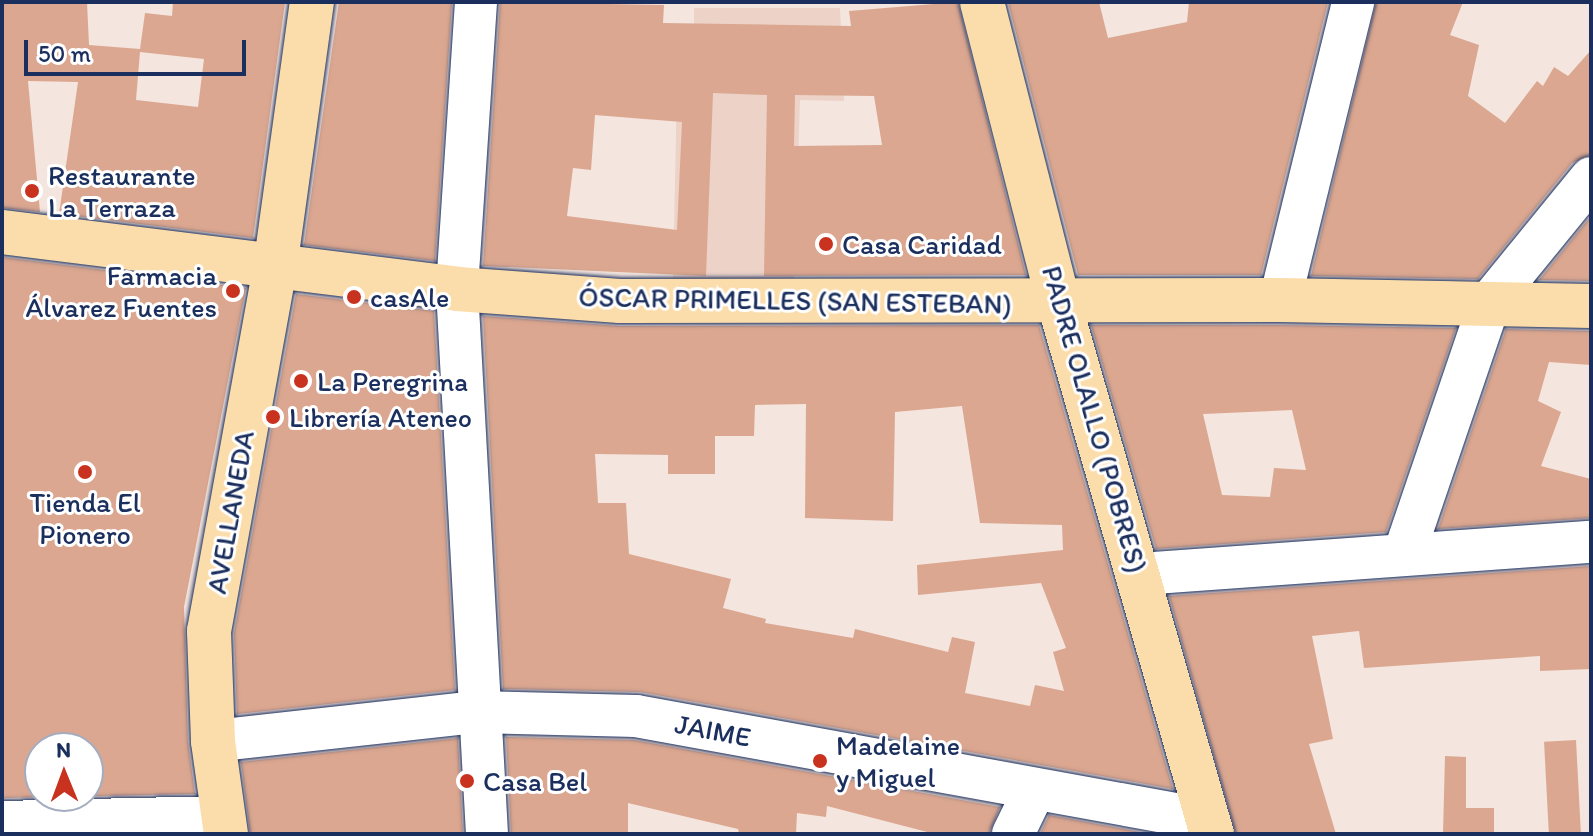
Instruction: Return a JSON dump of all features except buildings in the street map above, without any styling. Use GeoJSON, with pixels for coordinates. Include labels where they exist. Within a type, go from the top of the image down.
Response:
{"type":"FeatureCollection","features":[{"type":"Feature","properties":{"kind":"main road","name":"AVELLANEDA"},"geometry":{"type":"LineString","coordinates":[[225,825],[213,741],[209,631],[215,583],[275,268],[312,2]]}},
{"type":"Feature","properties":{"kind":"main road","name":"PADRE OLALLO (POBRES)"},"geometry":{"type":"LineString","coordinates":[[982,2],[1059,303],[1140,574],[1210,827]]}},
{"type":"Feature","properties":{"kind":"main road","name":"ÓSCAR PRIMELLES (SAN ESTEBAN)"},"geometry":{"type":"LineString","coordinates":[[2,232],[457,289],[620,301],[1059,303],[1280,300],[1591,306]]}},
{"type":"Feature","properties":{"kind":"street"},"geometry":{"type":"LineString","coordinates":[[476,2],[457,289],[477,712],[487,834]]}},
{"type":"Feature","properties":{"kind":"street"},"geometry":{"type":"LineString","coordinates":[[1280,300],[1353,2]]}},
{"type":"Feature","properties":{"kind":"street"},"geometry":{"type":"LineString","coordinates":[[1405,551],[1490,302],[1591,178]]}},
{"type":"Feature","properties":{"kind":"street"},"geometry":{"type":"LineString","coordinates":[[1140,574],[1405,551],[1591,542]]}},
{"type":"Feature","properties":{"kind":"street","name":"JAIME"},"geometry":{"type":"LineString","coordinates":[[213,741],[477,712],[636,716],[1210,827]]}},
{"type":"Feature","properties":{"kind":"street"},"geometry":{"type":"LineString","coordinates":[[1013,834],[1034,791]]}},
{"type":"Feature","properties":{"kind":"street"},"geometry":{"type":"LineString","coordinates":[[2,822],[225,825]]}},
{"type":"Feature","properties":{"kind":"shaded area"},"geometry":{"type":"Polygon","coordinates":[[[694,8],[840,8],[844,101],[800,100],[794,284],[673,282],[677,84],[694,83],[694,8]]]}},
{"type":"Feature","properties":{"kind":"place","name":"Restaurante La Terraza"},"geometry":{"type":"Point","coordinates":[32,191]}},
{"type":"Feature","properties":{"kind":"place","name":"Casa Caridad"},"geometry":{"type":"Point","coordinates":[826,244]}},
{"type":"Feature","properties":{"kind":"place","name":"Farmacia Álvarez Fuentes"},"geometry":{"type":"Point","coordinates":[233,291]}},
{"type":"Feature","properties":{"kind":"place","name":"casAle"},"geometry":{"type":"Point","coordinates":[354,297]}},
{"type":"Feature","properties":{"kind":"place","name":"La Peregrina"},"geometry":{"type":"Point","coordinates":[301,381]}},
{"type":"Feature","properties":{"kind":"place","name":"Librería Ateneo"},"geometry":{"type":"Point","coordinates":[273,417]}},
{"type":"Feature","properties":{"kind":"place","name":"Tienda El Pionero"},"geometry":{"type":"Point","coordinates":[85,472]}},
{"type":"Feature","properties":{"kind":"place","name":"Madelaine y Miguel"},"geometry":{"type":"Point","coordinates":[820,761]}},
{"type":"Feature","properties":{"kind":"place","name":"Casa Bel"},"geometry":{"type":"Point","coordinates":[467,781]}}]}
